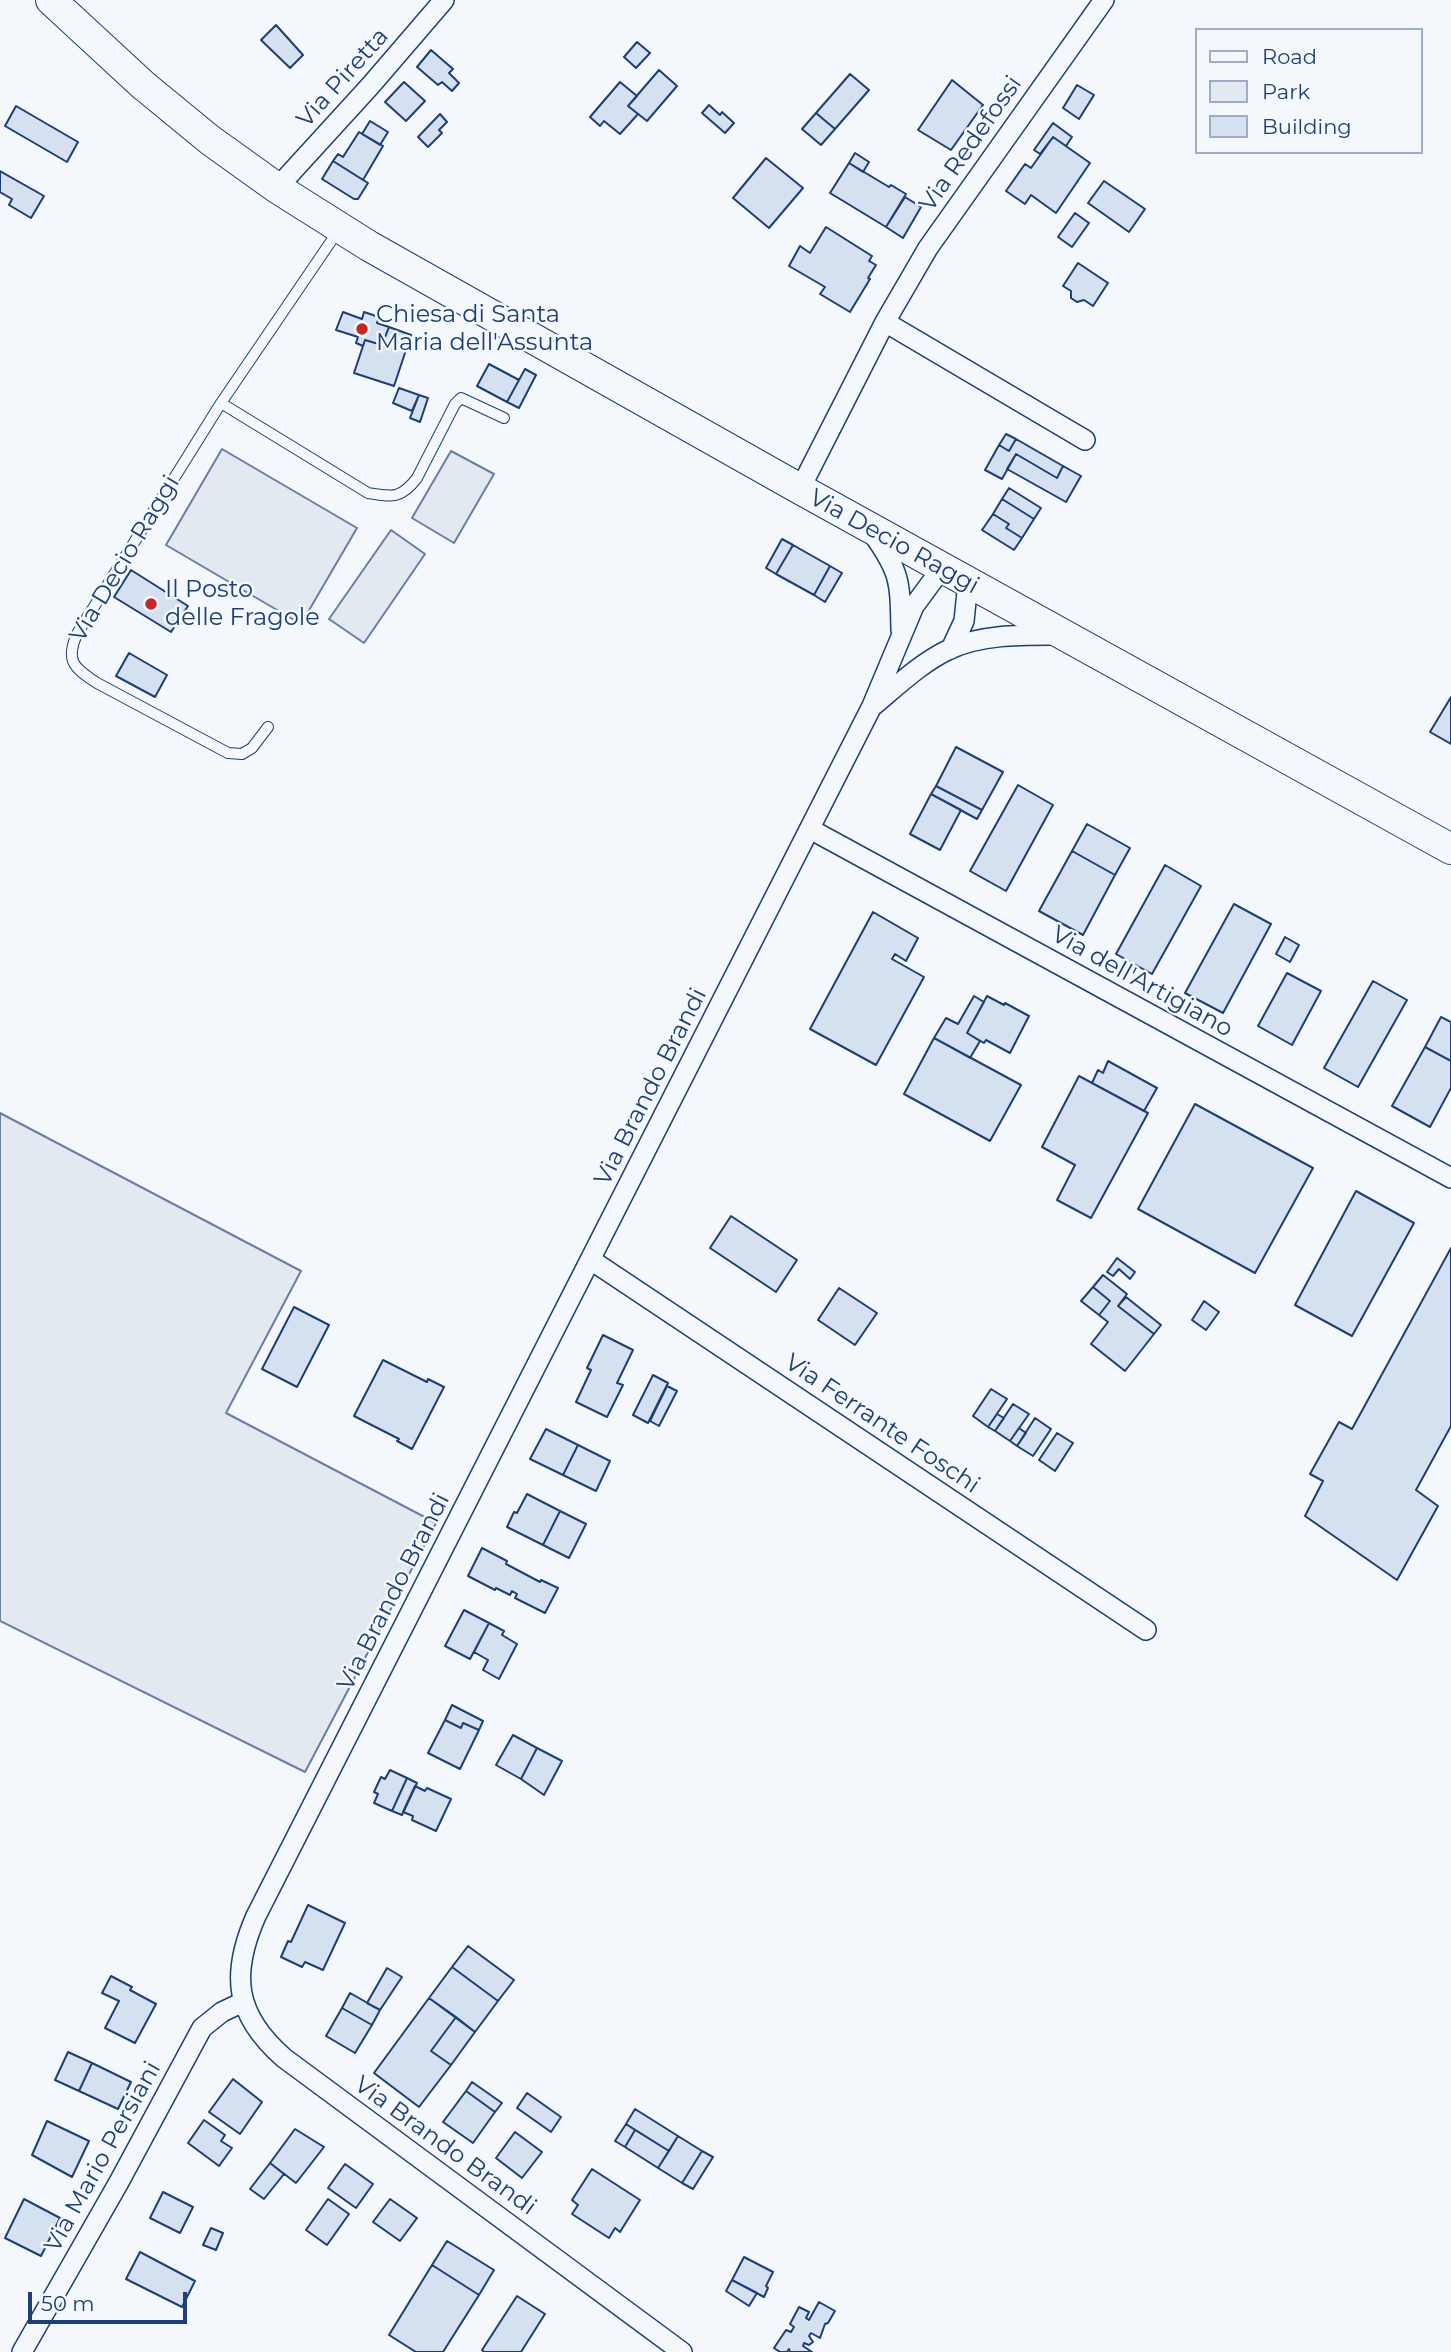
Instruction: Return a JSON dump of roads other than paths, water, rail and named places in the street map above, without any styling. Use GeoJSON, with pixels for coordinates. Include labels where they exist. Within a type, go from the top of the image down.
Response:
{"type":"FeatureCollection","features":[{"type":"Feature","properties":{"kind":"main road","name":"Via Decio Raggi"},"geometry":{"type":"LineString","coordinates":[[51,0],[143,85],[211,140],[277,188],[340,228],[800,489],[1451,849]]}},
{"type":"Feature","properties":{"kind":"street","name":"Via Piretta"},"geometry":{"type":"LineString","coordinates":[[277,188],[444,0]]}},
{"type":"Feature","properties":{"kind":"street","name":"Via Redefossi"},"geometry":{"type":"LineString","coordinates":[[800,489],[885,322],[928,248],[1104,0]]}},
{"type":"Feature","properties":{"kind":"street"},"geometry":{"type":"LineString","coordinates":[[885,322],[1085,440]]}},
{"type":"Feature","properties":{"kind":"street","name":"Via Brando Brandi"},"geometry":{"type":"LineString","coordinates":[[869,527],[892,561],[900,585],[901,634]]}},
{"type":"Feature","properties":{"kind":"street","name":"Via Brando Brandi"},"geometry":{"type":"LineString","coordinates":[[682,2352],[284,2058],[265,2041],[251,2023],[243,2002],[240,1961],[256,1916],[872,706],[901,634],[922,593],[942,568]]}},
{"type":"Feature","properties":{"kind":"street"},"geometry":{"type":"LineString","coordinates":[[951,649],[964,621],[968,582]]}},
{"type":"Feature","properties":{"kind":"street","name":"Via Brando Brandi"},"geometry":{"type":"LineString","coordinates":[[872,706],[925,664],[951,649],[993,638],[1063,635]]}},
{"type":"Feature","properties":{"kind":"street","name":"Via dell'Artigiano"},"geometry":{"type":"LineString","coordinates":[[810,830],[1451,1178]]}},
{"type":"Feature","properties":{"kind":"street","name":"Via Ferrante Foschi"},"geometry":{"type":"LineString","coordinates":[[591,1260],[1146,1630]]}},
{"type":"Feature","properties":{"kind":"street","name":"Via Mario Persiani"},"geometry":{"type":"LineString","coordinates":[[22,2352],[119,2182],[202,2028],[222,2012],[243,2002]]}},
{"type":"Feature","properties":{"kind":"lane","name":"Via Decio Raggi"},"geometry":{"type":"LineString","coordinates":[[268,727],[252,748],[242,754],[229,753],[80,672],[71,659],[71,647],[76,634],[221,403],[340,228]]}},
{"type":"Feature","properties":{"kind":"lane"},"geometry":{"type":"LineString","coordinates":[[221,403],[369,493],[388,496],[400,495],[409,489],[455,404],[461,398],[504,418]]}},
{"type":"Feature","properties":{"kind":"place","name":"Chiesa di Santa Maria dell'Assunta"},"geometry":{"type":"Point","coordinates":[362,329]}},
{"type":"Feature","properties":{"kind":"place","name":"Il Posto delle Fragole"},"geometry":{"type":"Point","coordinates":[151,604]}}]}
